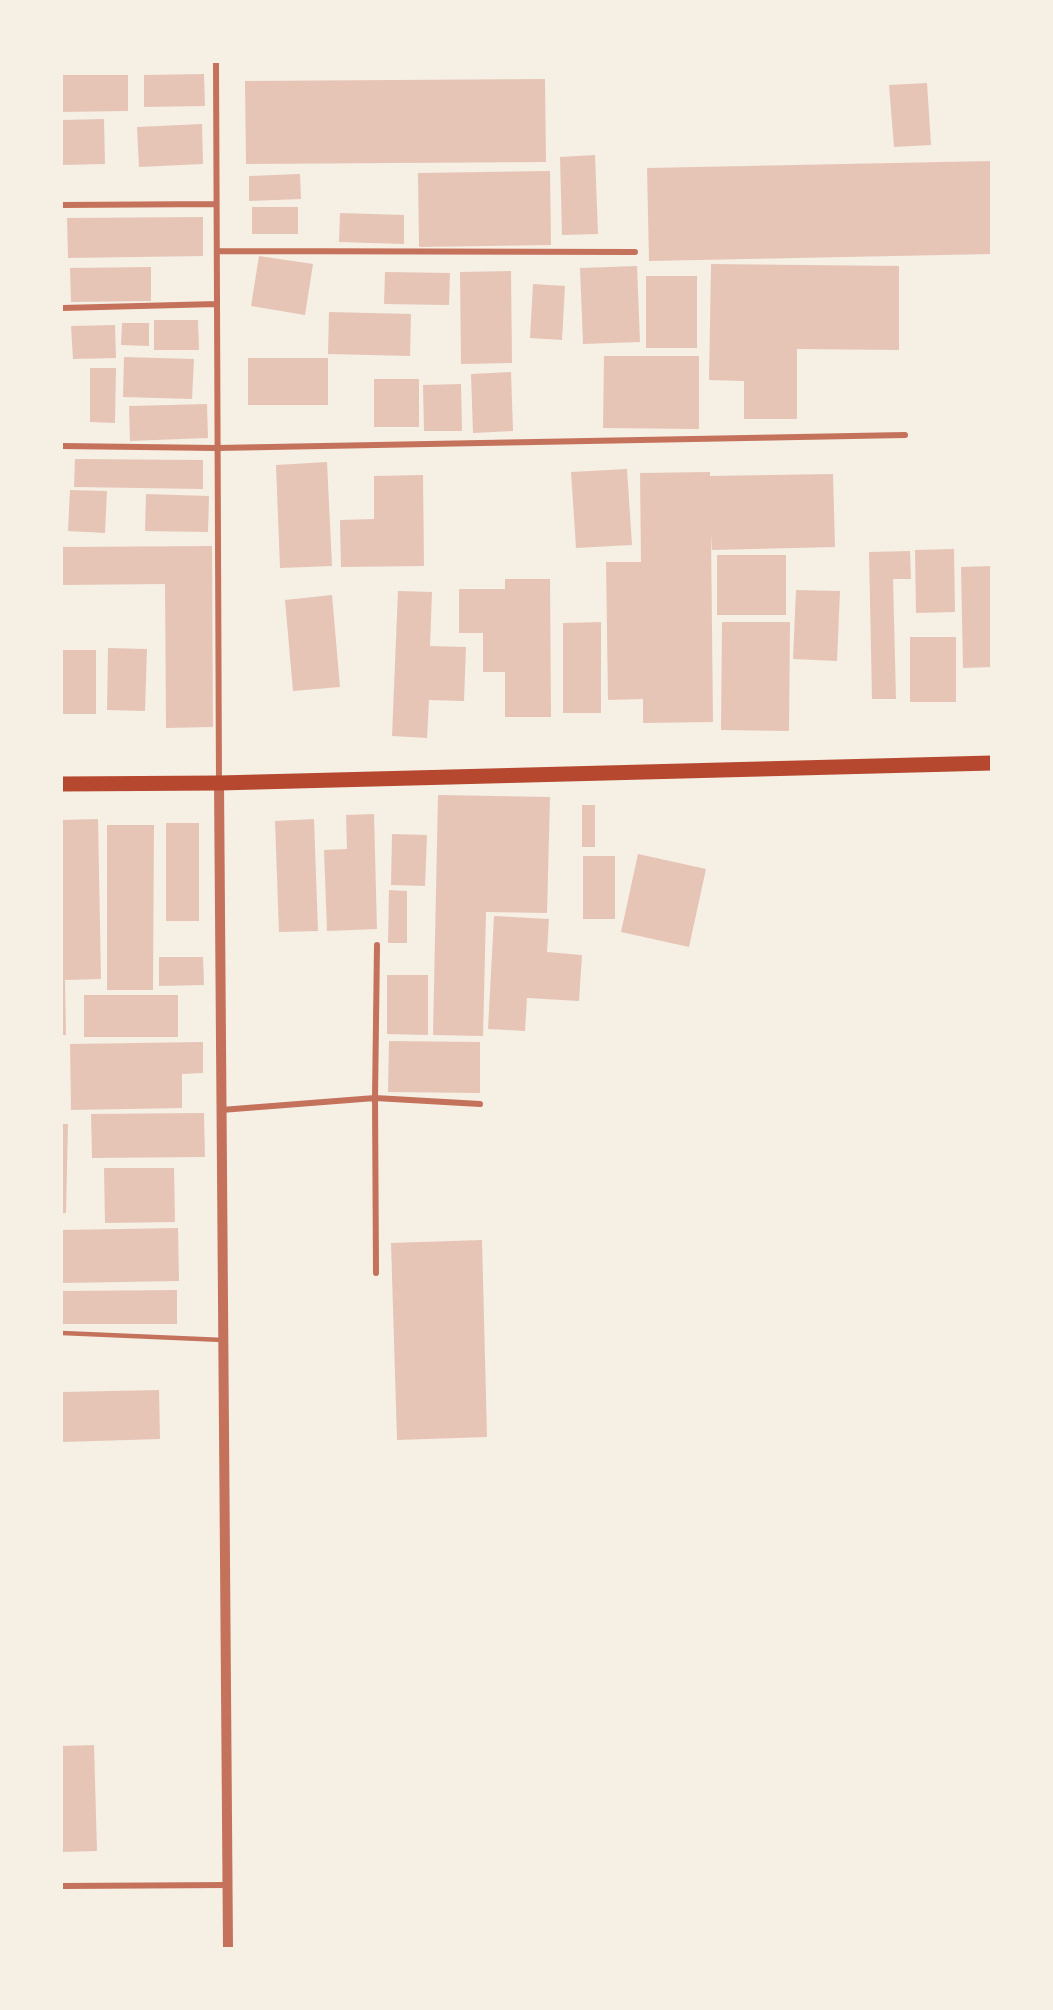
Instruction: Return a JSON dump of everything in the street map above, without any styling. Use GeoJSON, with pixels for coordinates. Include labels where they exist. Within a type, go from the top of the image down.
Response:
{"type":"FeatureCollection","features":[{"type":"Feature","properties":{"kind":"main road"},"geometry":{"type":"LineString","coordinates":[[62,784],[219,783],[992,763]]}},
{"type":"Feature","properties":{"kind":"street"},"geometry":{"type":"LineString","coordinates":[[216,62],[228,1948]]}},
{"type":"Feature","properties":{"kind":"street"},"geometry":{"type":"LineString","coordinates":[[62,205],[216,204]]}},
{"type":"Feature","properties":{"kind":"street"},"geometry":{"type":"LineString","coordinates":[[217,251],[635,252]]}},
{"type":"Feature","properties":{"kind":"street"},"geometry":{"type":"LineString","coordinates":[[62,308],[217,304]]}},
{"type":"Feature","properties":{"kind":"street"},"geometry":{"type":"LineString","coordinates":[[62,446],[217,448],[905,435]]}},
{"type":"Feature","properties":{"kind":"street"},"geometry":{"type":"LineString","coordinates":[[376,1273],[377,945]]}},
{"type":"Feature","properties":{"kind":"street"},"geometry":{"type":"LineString","coordinates":[[221,1110],[375,1098],[480,1104]]}},
{"type":"Feature","properties":{"kind":"street"},"geometry":{"type":"LineString","coordinates":[[62,1886],[227,1885]]}},
{"type":"Feature","properties":{"kind":"lane"},"geometry":{"type":"LineString","coordinates":[[62,1333],[223,1340]]}},
{"type":"Feature","properties":{"kind":"building"},"geometry":{"type":"Polygon","coordinates":[[[204,74],[205,106],[144,107],[144,75],[204,74]]]}},
{"type":"Feature","properties":{"kind":"building"},"geometry":{"type":"Polygon","coordinates":[[[62,75],[128,75],[128,111],[62,112],[62,75]]]}},
{"type":"Feature","properties":{"kind":"building"},"geometry":{"type":"Polygon","coordinates":[[[545,79],[546,162],[246,164],[245,81],[545,79]]]}},
{"type":"Feature","properties":{"kind":"building"},"geometry":{"type":"Polygon","coordinates":[[[927,83],[931,145],[894,147],[889,85],[927,83]]]}},
{"type":"Feature","properties":{"kind":"building"},"geometry":{"type":"Polygon","coordinates":[[[104,119],[105,164],[62,165],[62,120],[104,119]]]}},
{"type":"Feature","properties":{"kind":"building"},"geometry":{"type":"Polygon","coordinates":[[[202,124],[203,164],[139,167],[137,127],[202,124]]]}},
{"type":"Feature","properties":{"kind":"building"},"geometry":{"type":"Polygon","coordinates":[[[595,155],[598,234],[562,235],[560,157],[595,155]]]}},
{"type":"Feature","properties":{"kind":"building"},"geometry":{"type":"Polygon","coordinates":[[[992,161],[992,254],[649,261],[647,168],[992,161]]]}},
{"type":"Feature","properties":{"kind":"building"},"geometry":{"type":"Polygon","coordinates":[[[550,171],[551,245],[419,247],[418,173],[550,171]]]}},
{"type":"Feature","properties":{"kind":"building"},"geometry":{"type":"Polygon","coordinates":[[[300,174],[301,199],[249,201],[249,176],[300,174]]]}},
{"type":"Feature","properties":{"kind":"building"},"geometry":{"type":"Polygon","coordinates":[[[252,207],[298,207],[298,234],[252,234],[252,207]]]}},
{"type":"Feature","properties":{"kind":"building"},"geometry":{"type":"Polygon","coordinates":[[[340,213],[404,215],[404,244],[339,242],[340,213]]]}},
{"type":"Feature","properties":{"kind":"building"},"geometry":{"type":"Polygon","coordinates":[[[203,217],[203,256],[68,258],[67,218],[203,217]]]}},
{"type":"Feature","properties":{"kind":"building"},"geometry":{"type":"Polygon","coordinates":[[[259,256],[313,264],[305,315],[251,306],[259,256]]]}},
{"type":"Feature","properties":{"kind":"building"},"geometry":{"type":"Polygon","coordinates":[[[711,264],[899,266],[899,350],[797,349],[797,419],[744,419],[744,381],[709,380],[711,264]]]}},
{"type":"Feature","properties":{"kind":"building"},"geometry":{"type":"Polygon","coordinates":[[[637,266],[640,342],[583,344],[580,268],[637,266]]]}},
{"type":"Feature","properties":{"kind":"building"},"geometry":{"type":"Polygon","coordinates":[[[151,267],[151,301],[71,302],[70,268],[151,267]]]}},
{"type":"Feature","properties":{"kind":"building"},"geometry":{"type":"Polygon","coordinates":[[[511,271],[512,363],[461,364],[460,272],[511,271]]]}},
{"type":"Feature","properties":{"kind":"building"},"geometry":{"type":"Polygon","coordinates":[[[385,272],[450,273],[449,305],[384,304],[385,272]]]}},
{"type":"Feature","properties":{"kind":"building"},"geometry":{"type":"Polygon","coordinates":[[[646,276],[697,276],[697,348],[646,348],[646,276]]]}},
{"type":"Feature","properties":{"kind":"building"},"geometry":{"type":"Polygon","coordinates":[[[533,284],[565,286],[562,340],[530,338],[533,284]]]}},
{"type":"Feature","properties":{"kind":"building"},"geometry":{"type":"Polygon","coordinates":[[[329,312],[411,314],[410,356],[328,354],[329,312]]]}},
{"type":"Feature","properties":{"kind":"building"},"geometry":{"type":"Polygon","coordinates":[[[154,320],[198,320],[199,350],[154,350],[154,320]]]}},
{"type":"Feature","properties":{"kind":"building"},"geometry":{"type":"Polygon","coordinates":[[[122,323],[149,323],[149,346],[121,345],[122,323]]]}},
{"type":"Feature","properties":{"kind":"building"},"geometry":{"type":"Polygon","coordinates":[[[115,325],[116,358],[73,359],[71,326],[115,325]]]}},
{"type":"Feature","properties":{"kind":"building"},"geometry":{"type":"Polygon","coordinates":[[[604,356],[699,356],[699,429],[603,428],[604,356]]]}},
{"type":"Feature","properties":{"kind":"building"},"geometry":{"type":"Polygon","coordinates":[[[124,357],[194,359],[192,399],[123,397],[124,357]]]}},
{"type":"Feature","properties":{"kind":"building"},"geometry":{"type":"Polygon","coordinates":[[[248,358],[328,358],[328,405],[248,405],[248,358]]]}},
{"type":"Feature","properties":{"kind":"building"},"geometry":{"type":"Polygon","coordinates":[[[90,368],[116,368],[115,423],[90,422],[90,368]]]}},
{"type":"Feature","properties":{"kind":"building"},"geometry":{"type":"Polygon","coordinates":[[[511,372],[513,431],[473,433],[471,374],[511,372]]]}},
{"type":"Feature","properties":{"kind":"building"},"geometry":{"type":"Polygon","coordinates":[[[374,379],[419,379],[419,427],[374,427],[374,379]]]}},
{"type":"Feature","properties":{"kind":"building"},"geometry":{"type":"Polygon","coordinates":[[[461,384],[462,431],[424,431],[423,385],[461,384]]]}},
{"type":"Feature","properties":{"kind":"building"},"geometry":{"type":"Polygon","coordinates":[[[207,404],[208,438],[130,441],[129,406],[207,404]]]}},
{"type":"Feature","properties":{"kind":"building"},"geometry":{"type":"Polygon","coordinates":[[[75,459],[203,460],[203,489],[74,487],[75,459]]]}},
{"type":"Feature","properties":{"kind":"building"},"geometry":{"type":"Polygon","coordinates":[[[327,462],[332,566],[280,568],[276,465],[327,462]]]}},
{"type":"Feature","properties":{"kind":"building"},"geometry":{"type":"Polygon","coordinates":[[[627,469],[632,545],[576,548],[571,472],[627,469]]]}},
{"type":"Feature","properties":{"kind":"building"},"geometry":{"type":"Polygon","coordinates":[[[710,472],[710,476],[833,474],[835,547],[712,550],[711,534],[713,722],[643,723],[643,699],[608,700],[606,562],[641,562],[640,473],[710,472]]]}},
{"type":"Feature","properties":{"kind":"building"},"geometry":{"type":"Polygon","coordinates":[[[423,475],[424,566],[341,567],[340,520],[374,519],[374,476],[423,475]]]}},
{"type":"Feature","properties":{"kind":"building"},"geometry":{"type":"Polygon","coordinates":[[[70,490],[107,491],[105,533],[68,531],[70,490]]]}},
{"type":"Feature","properties":{"kind":"building"},"geometry":{"type":"Polygon","coordinates":[[[146,494],[209,496],[208,532],[145,531],[146,494]]]}},
{"type":"Feature","properties":{"kind":"building"},"geometry":{"type":"Polygon","coordinates":[[[212,546],[213,727],[166,728],[165,584],[62,585],[62,547],[212,546]]]}},
{"type":"Feature","properties":{"kind":"building"},"geometry":{"type":"Polygon","coordinates":[[[954,549],[955,612],[916,613],[915,550],[954,549]]]}},
{"type":"Feature","properties":{"kind":"building"},"geometry":{"type":"Polygon","coordinates":[[[910,551],[911,579],[893,579],[896,699],[872,699],[869,552],[910,551]]]}},
{"type":"Feature","properties":{"kind":"building"},"geometry":{"type":"Polygon","coordinates":[[[717,555],[786,555],[786,615],[717,615],[717,555]]]}},
{"type":"Feature","properties":{"kind":"building"},"geometry":{"type":"Polygon","coordinates":[[[992,566],[992,667],[963,668],[961,567],[992,566]]]}},
{"type":"Feature","properties":{"kind":"building"},"geometry":{"type":"Polygon","coordinates":[[[505,579],[550,579],[551,717],[505,717],[505,672],[483,672],[483,633],[459,633],[459,589],[505,589],[505,579]]]}},
{"type":"Feature","properties":{"kind":"building"},"geometry":{"type":"Polygon","coordinates":[[[796,590],[840,591],[837,661],[793,659],[796,590]]]}},
{"type":"Feature","properties":{"kind":"building"},"geometry":{"type":"Polygon","coordinates":[[[398,591],[432,592],[430,646],[466,647],[464,701],[429,700],[427,738],[392,736],[398,591]]]}},
{"type":"Feature","properties":{"kind":"building"},"geometry":{"type":"Polygon","coordinates":[[[332,595],[340,687],[293,691],[285,600],[332,595]]]}},
{"type":"Feature","properties":{"kind":"building"},"geometry":{"type":"Polygon","coordinates":[[[601,622],[601,713],[563,713],[563,623],[601,622]]]}},
{"type":"Feature","properties":{"kind":"building"},"geometry":{"type":"Polygon","coordinates":[[[722,622],[790,622],[789,731],[721,730],[722,622]]]}},
{"type":"Feature","properties":{"kind":"building"},"geometry":{"type":"Polygon","coordinates":[[[910,637],[956,637],[956,702],[910,702],[910,637]]]}},
{"type":"Feature","properties":{"kind":"building"},"geometry":{"type":"Polygon","coordinates":[[[108,648],[147,649],[145,711],[107,710],[108,648]]]}},
{"type":"Feature","properties":{"kind":"building"},"geometry":{"type":"Polygon","coordinates":[[[62,650],[96,650],[96,714],[62,714],[62,650]]]}},
{"type":"Feature","properties":{"kind":"building"},"geometry":{"type":"Polygon","coordinates":[[[438,795],[550,797],[547,913],[486,912],[483,1036],[433,1035],[438,795]]]}},
{"type":"Feature","properties":{"kind":"building"},"geometry":{"type":"Polygon","coordinates":[[[582,805],[595,805],[595,847],[582,847],[582,805]]]}},
{"type":"Feature","properties":{"kind":"building"},"geometry":{"type":"Polygon","coordinates":[[[374,814],[377,929],[327,931],[324,850],[347,849],[346,815],[374,814]]]}},
{"type":"Feature","properties":{"kind":"building"},"geometry":{"type":"Polygon","coordinates":[[[98,819],[101,979],[65,980],[66,1035],[62,1035],[62,820],[98,819]]]}},
{"type":"Feature","properties":{"kind":"building"},"geometry":{"type":"Polygon","coordinates":[[[314,819],[318,931],[279,932],[275,821],[314,819]]]}},
{"type":"Feature","properties":{"kind":"building"},"geometry":{"type":"Polygon","coordinates":[[[166,823],[199,823],[199,921],[166,921],[166,823]]]}},
{"type":"Feature","properties":{"kind":"building"},"geometry":{"type":"Polygon","coordinates":[[[107,825],[154,825],[153,990],[107,990],[107,825]]]}},
{"type":"Feature","properties":{"kind":"building"},"geometry":{"type":"Polygon","coordinates":[[[392,834],[427,835],[425,886],[391,885],[392,834]]]}},
{"type":"Feature","properties":{"kind":"building"},"geometry":{"type":"Polygon","coordinates":[[[638,854],[706,869],[689,947],[621,932],[638,854]]]}},
{"type":"Feature","properties":{"kind":"building"},"geometry":{"type":"Polygon","coordinates":[[[583,856],[615,856],[615,919],[583,919],[583,856]]]}},
{"type":"Feature","properties":{"kind":"building"},"geometry":{"type":"Polygon","coordinates":[[[389,890],[407,891],[407,943],[388,943],[389,890]]]}},
{"type":"Feature","properties":{"kind":"building"},"geometry":{"type":"Polygon","coordinates":[[[494,916],[549,919],[547,952],[582,955],[579,1001],[527,998],[525,1031],[488,1029],[494,916]]]}},
{"type":"Feature","properties":{"kind":"building"},"geometry":{"type":"Polygon","coordinates":[[[159,957],[203,957],[204,985],[159,986],[159,957]]]}},
{"type":"Feature","properties":{"kind":"building"},"geometry":{"type":"Polygon","coordinates":[[[387,975],[428,975],[428,1035],[387,1034],[387,975]]]}},
{"type":"Feature","properties":{"kind":"building"},"geometry":{"type":"Polygon","coordinates":[[[84,995],[178,995],[178,1037],[84,1037],[84,995]]]}},
{"type":"Feature","properties":{"kind":"building"},"geometry":{"type":"Polygon","coordinates":[[[389,1041],[480,1042],[480,1093],[388,1092],[389,1041]]]}},
{"type":"Feature","properties":{"kind":"building"},"geometry":{"type":"Polygon","coordinates":[[[203,1042],[203,1073],[182,1074],[182,1108],[71,1110],[70,1044],[203,1042]]]}},
{"type":"Feature","properties":{"kind":"building"},"geometry":{"type":"Polygon","coordinates":[[[204,1113],[205,1157],[92,1158],[91,1114],[204,1113]]]}},
{"type":"Feature","properties":{"kind":"building"},"geometry":{"type":"Polygon","coordinates":[[[62,1124],[68,1124],[66,1213],[62,1213],[62,1124]]]}},
{"type":"Feature","properties":{"kind":"building"},"geometry":{"type":"Polygon","coordinates":[[[104,1168],[174,1168],[175,1222],[105,1223],[104,1168]]]}},
{"type":"Feature","properties":{"kind":"building"},"geometry":{"type":"Polygon","coordinates":[[[178,1228],[179,1281],[62,1283],[62,1230],[178,1228]]]}},
{"type":"Feature","properties":{"kind":"building"},"geometry":{"type":"Polygon","coordinates":[[[482,1240],[487,1437],[397,1440],[391,1243],[482,1240]]]}},
{"type":"Feature","properties":{"kind":"building"},"geometry":{"type":"Polygon","coordinates":[[[177,1290],[177,1324],[62,1324],[62,1291],[177,1290]]]}},
{"type":"Feature","properties":{"kind":"building"},"geometry":{"type":"Polygon","coordinates":[[[159,1390],[160,1439],[63,1442],[62,1392],[159,1390]]]}},
{"type":"Feature","properties":{"kind":"building"},"geometry":{"type":"Polygon","coordinates":[[[94,1745],[97,1851],[62,1852],[62,1746],[94,1745]]]}}]}
